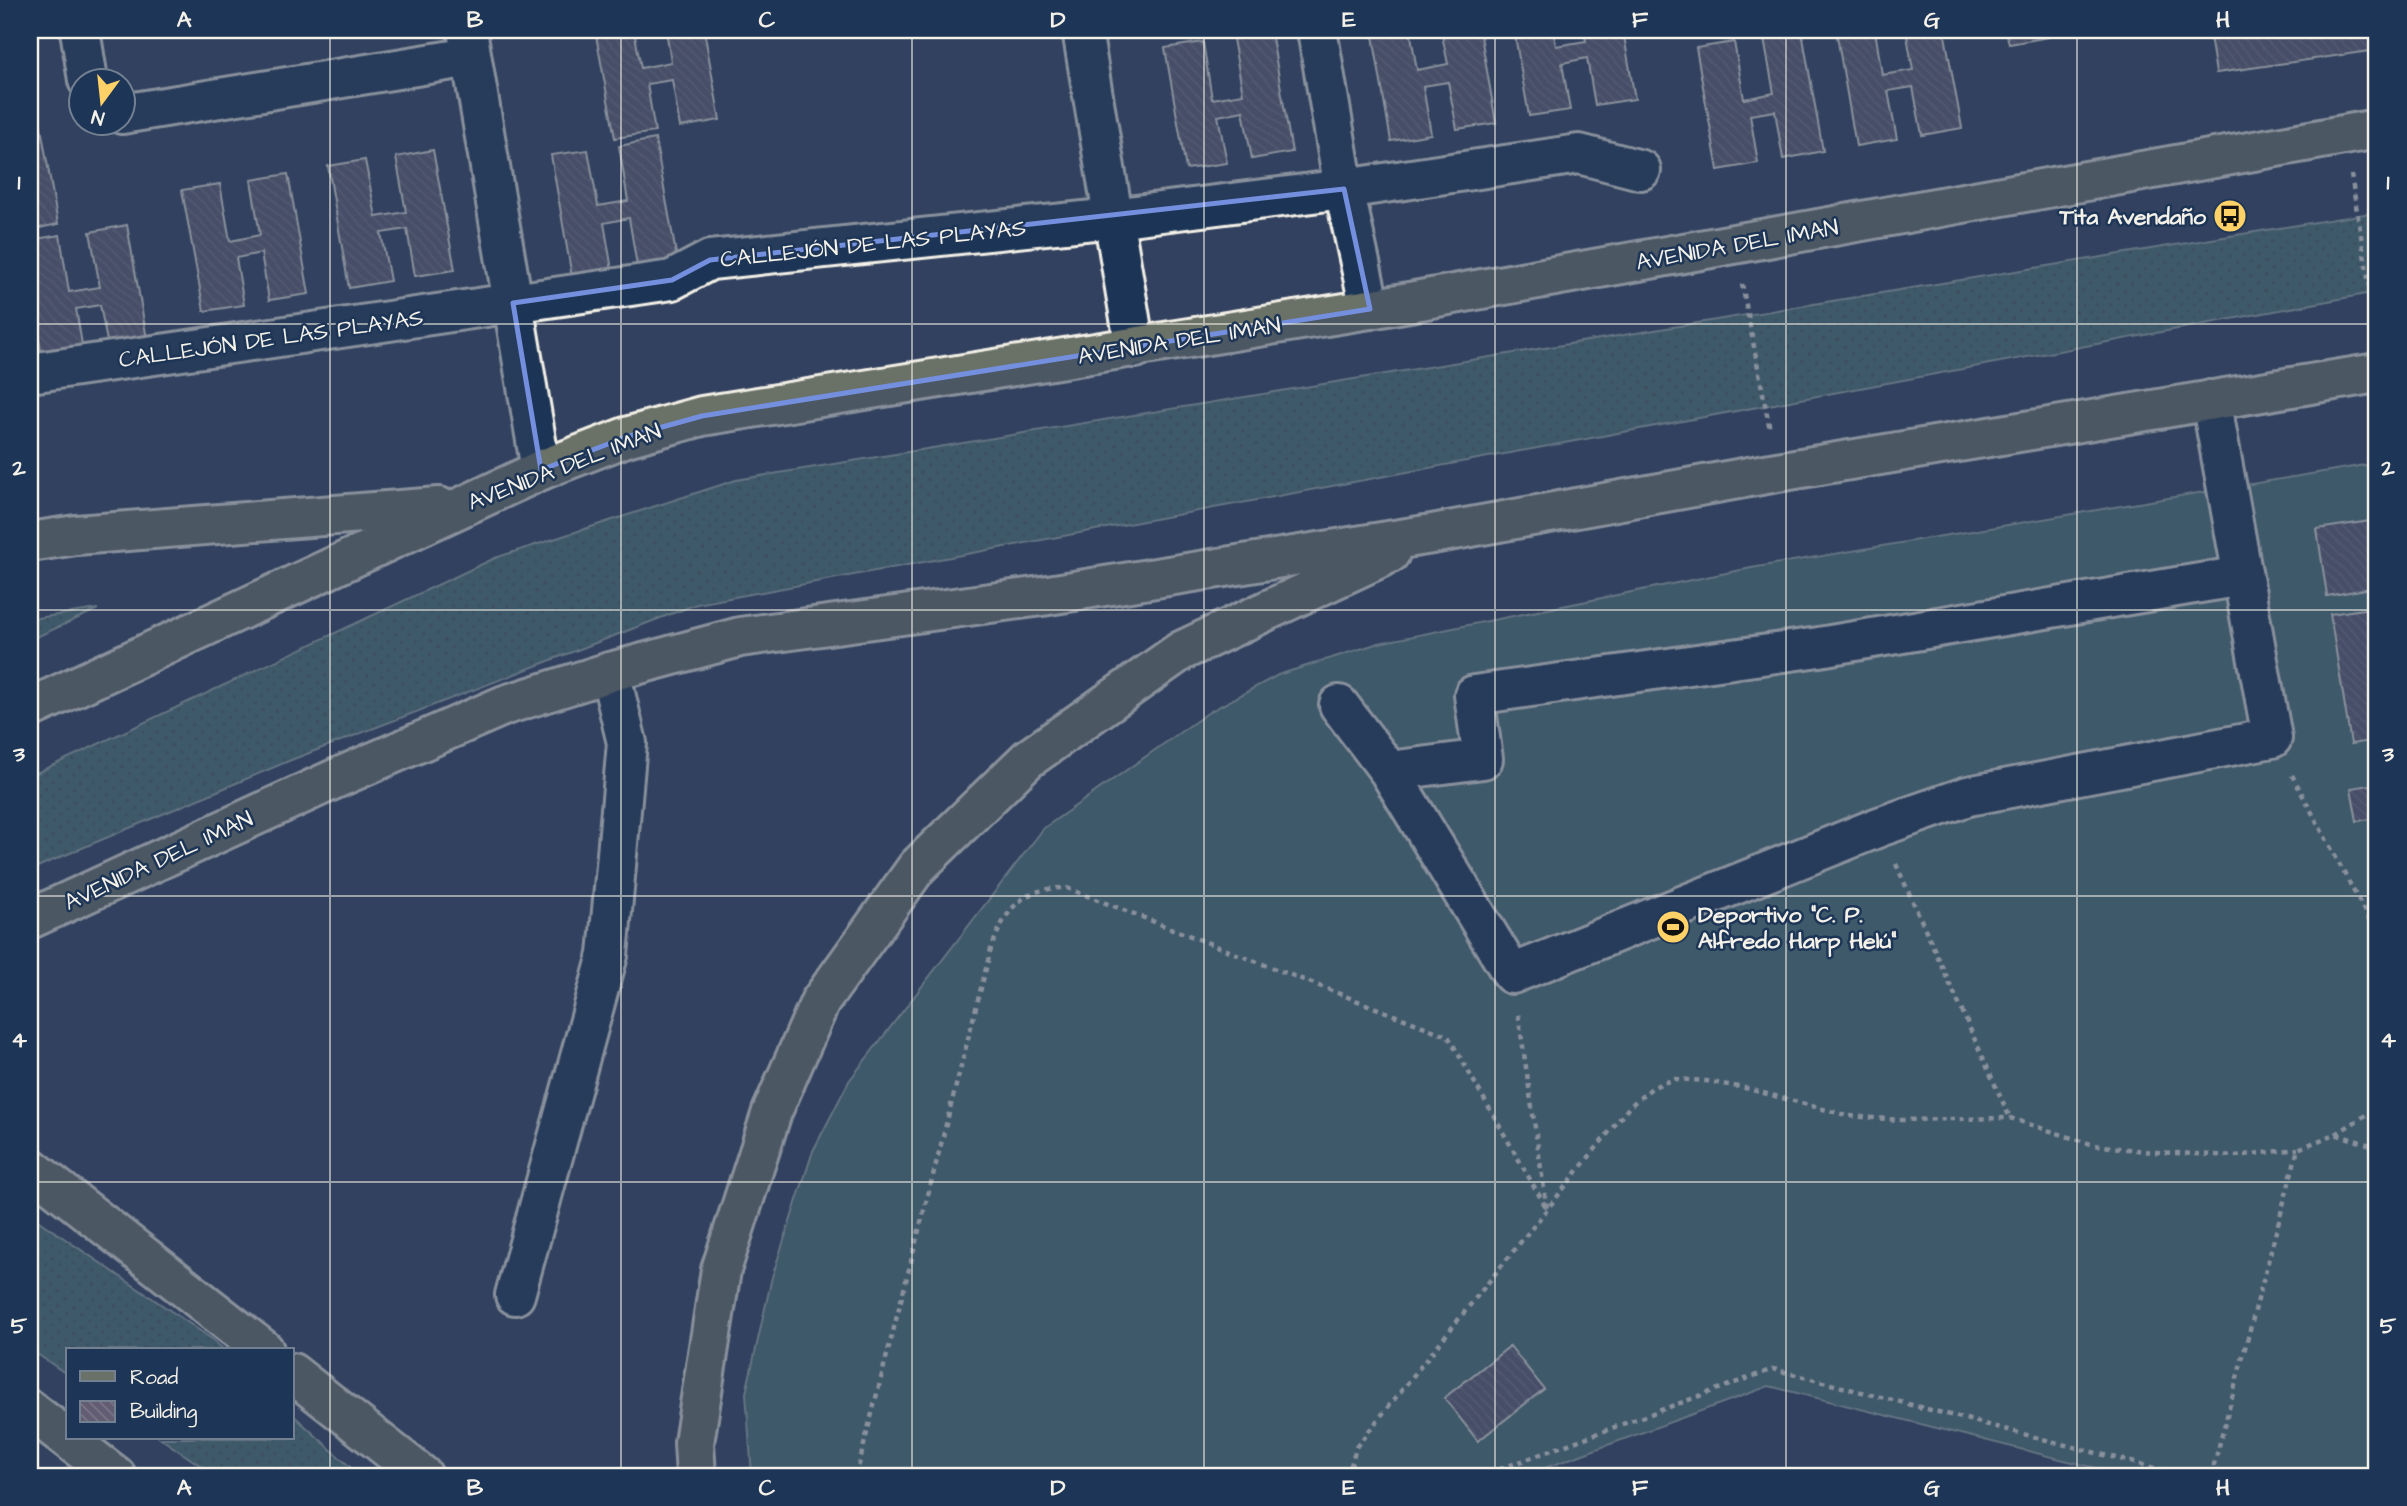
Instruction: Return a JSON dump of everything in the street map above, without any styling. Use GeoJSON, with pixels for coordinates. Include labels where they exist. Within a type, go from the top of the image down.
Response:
{"type":"FeatureCollection","features":[{"type":"Feature","properties":{"kind":"main road","name":"AVENIDA DEL IMAN"},"geometry":{"type":"LineString","coordinates":[[30,709],[541,470],[626,436],[702,416],[1370,309],[2361,132]]}},
{"type":"Feature","properties":{"kind":"main road","name":"AVENIDA DEL IMAN"},"geometry":{"type":"LineString","coordinates":[[30,919],[337,778],[505,705],[610,672],[740,637],[1042,596],[1432,534],[1777,472],[2377,373]]}},
{"type":"Feature","properties":{"kind":"main road"},"geometry":{"type":"LineString","coordinates":[[30,542],[90,534],[462,505]]}},
{"type":"Feature","properties":{"kind":"main road"},"geometry":{"type":"LineString","coordinates":[[696,1476],[694,1443],[721,1270],[772,1112],[820,1002],[916,867],[1028,759],[1181,652],[1432,534]]}},
{"type":"Feature","properties":{"kind":"main road"},"geometry":{"type":"LineString","coordinates":[[30,1167],[261,1348]]}},
{"type":"Feature","properties":{"kind":"main road"},"geometry":{"type":"LineString","coordinates":[[294,1375],[424,1476]]}},
{"type":"Feature","properties":{"kind":"main road"},"geometry":{"type":"LineString","coordinates":[[30,1410],[66,1438]]}},
{"type":"Feature","properties":{"kind":"main road"},"geometry":{"type":"LineString","coordinates":[[69,1440],[116,1476]]}},
{"type":"Feature","properties":{"kind":"street"},"geometry":{"type":"LineString","coordinates":[[80,30],[86,66]]}},
{"type":"Feature","properties":{"kind":"street"},"geometry":{"type":"LineString","coordinates":[[1082,30],[1135,348]]}},
{"type":"Feature","properties":{"kind":"street"},"geometry":{"type":"LineString","coordinates":[[1317,30],[1344,189],[1370,309]]}},
{"type":"Feature","properties":{"kind":"street"},"geometry":{"type":"LineString","coordinates":[[136,111],[469,43],[541,470]]}},
{"type":"Feature","properties":{"kind":"street","name":"CALLEJÓN DE LAS PLAYAS"},"geometry":{"type":"LineString","coordinates":[[30,373],[672,280],[710,260],[1113,218],[1344,189],[1579,154],[1641,170]]}},
{"type":"Feature","properties":{"kind":"street"},"geometry":{"type":"LineString","coordinates":[[1339,705],[1389,771],[1512,974],[1879,827],[1968,796],[2272,738],[2211,400]]}},
{"type":"Feature","properties":{"kind":"street"},"geometry":{"type":"LineString","coordinates":[[1389,771],[1483,759],[1474,695],[1819,647],[2242,576]]}},
{"type":"Feature","properties":{"kind":"street"},"geometry":{"type":"LineString","coordinates":[[515,1295],[608,955],[627,743],[610,672]]}},
{"type":"Feature","properties":{"kind":"path"},"geometry":{"type":"LineString","coordinates":[[2361,132],[2377,337]]}},
{"type":"Feature","properties":{"kind":"path"},"geometry":{"type":"LineString","coordinates":[[1735,244],[1777,472]]}},
{"type":"Feature","properties":{"kind":"path"},"geometry":{"type":"LineString","coordinates":[[2272,738],[2377,935]]}},
{"type":"Feature","properties":{"kind":"path"},"geometry":{"type":"LineString","coordinates":[[1879,827],[2011,1118]]}},
{"type":"Feature","properties":{"kind":"path"},"geometry":{"type":"LineString","coordinates":[[856,1476],[991,948],[1001,922],[1012,908],[1028,895],[1049,887],[1067,888],[1448,1036],[1547,1209]]}},
{"type":"Feature","properties":{"kind":"path"},"geometry":{"type":"LineString","coordinates":[[1512,974],[1547,1209]]}},
{"type":"Feature","properties":{"kind":"path"},"geometry":{"type":"LineString","coordinates":[[1348,1476],[1356,1447],[1630,1106],[1653,1087],[1675,1079],[1745,1088],[1849,1116],[1900,1120],[2011,1118],[2094,1145],[2153,1152],[2235,1156],[2298,1149],[2335,1134],[2377,1108]]}},
{"type":"Feature","properties":{"kind":"path"},"geometry":{"type":"LineString","coordinates":[[2335,1134],[2377,1147]]}},
{"type":"Feature","properties":{"kind":"path"},"geometry":{"type":"LineString","coordinates":[[2211,1476],[2298,1149]]}},
{"type":"Feature","properties":{"kind":"path"},"geometry":{"type":"LineString","coordinates":[[1481,1476],[1773,1369],[2185,1476]]}},
{"type":"Feature","properties":{"kind":"highlighted area"},"geometry":{"type":"Polygon","coordinates":[[[1344,189],[1370,309],[702,416],[626,437],[541,470],[513,303],[672,280],[710,260],[1344,189]]]}},
{"type":"Feature","properties":{"kind":"green space"},"geometry":{"type":"Polygon","coordinates":[[[2377,212],[2377,292],[697,604],[291,760],[30,870],[30,776],[495,558],[736,480],[2377,212]]]}},
{"type":"Feature","properties":{"kind":"green space","name":"Deportivo \"C. P. Alfredo Harp Helú\""},"geometry":{"type":"Polygon","coordinates":[[[2377,463],[2377,1476],[2128,1476],[1769,1386],[1523,1476],[752,1476],[746,1393],[772,1277],[813,1151],[849,1081],[1044,828],[1209,712],[1278,675],[1379,643],[1751,568],[2377,463]]]}},
{"type":"Feature","properties":{"kind":"green space"},"geometry":{"type":"Polygon","coordinates":[[[98,609],[30,640],[30,619],[98,609]]]}},
{"type":"Feature","properties":{"kind":"green space"},"geometry":{"type":"Polygon","coordinates":[[[30,1215],[222,1348],[66,1348],[66,1374],[30,1349],[30,1215]]]}},
{"type":"Feature","properties":{"kind":"green space"},"geometry":{"type":"Polygon","coordinates":[[[294,1416],[360,1476],[216,1476],[163,1440],[294,1440],[294,1416]]]}},
{"type":"Feature","properties":{"kind":"building"},"geometry":{"type":"Polygon","coordinates":[[[595,30],[634,30],[641,68],[671,62],[666,30],[704,30],[720,120],[680,127],[672,80],[647,84],[655,132],[615,138],[595,30]]]}},
{"type":"Feature","properties":{"kind":"building"},"geometry":{"type":"Polygon","coordinates":[[[1372,30],[1410,30],[1417,70],[1448,64],[1441,30],[1480,30],[1496,123],[1457,129],[1448,82],[1423,86],[1431,134],[1391,141],[1372,30]]]}},
{"type":"Feature","properties":{"kind":"building"},"geometry":{"type":"Polygon","coordinates":[[[1514,30],[1553,30],[1556,46],[1586,41],[1584,30],[1623,30],[1635,99],[1595,105],[1587,58],[1562,63],[1570,110],[1529,116],[1514,30]]]}},
{"type":"Feature","properties":{"kind":"building"},"geometry":{"type":"Polygon","coordinates":[[[1836,30],[1875,30],[1882,75],[1913,70],[1906,30],[1944,30],[1962,128],[1922,135],[1913,87],[1888,91],[1897,139],[1856,146],[1836,30]]]}},
{"type":"Feature","properties":{"kind":"building"},"geometry":{"type":"Polygon","coordinates":[[[2006,30],[2048,30],[2049,37],[2009,44],[2006,30]]]}},
{"type":"Feature","properties":{"kind":"building"},"geometry":{"type":"Polygon","coordinates":[[[2209,30],[2377,30],[2377,50],[2216,73],[2209,30]]]}},
{"type":"Feature","properties":{"kind":"building"},"geometry":{"type":"Polygon","coordinates":[[[1271,32],[1292,152],[1252,159],[1243,111],[1218,116],[1227,163],[1186,169],[1165,48],[1203,42],[1212,99],[1243,94],[1233,39],[1271,32]]]}},
{"type":"Feature","properties":{"kind":"building"},"geometry":{"type":"Polygon","coordinates":[[[1802,32],[1823,151],[1783,159],[1775,111],[1750,115],[1758,163],[1718,170],[1696,48],[1734,42],[1744,99],[1774,93],[1764,39],[1802,32]]]}},
{"type":"Feature","properties":{"kind":"building"},"geometry":{"type":"Polygon","coordinates":[[[37,105],[58,224],[30,230],[30,106],[37,105]]]}},
{"type":"Feature","properties":{"kind":"building"},"geometry":{"type":"Polygon","coordinates":[[[655,139],[677,259],[637,266],[629,218],[604,223],[612,270],[572,277],[551,155],[588,150],[598,206],[628,201],[619,146],[655,139]]]}},
{"type":"Feature","properties":{"kind":"building"},"geometry":{"type":"Polygon","coordinates":[[[433,150],[455,270],[415,276],[407,229],[381,233],[390,281],[349,288],[328,166],[365,160],[376,217],[406,212],[396,157],[433,150]]]}},
{"type":"Feature","properties":{"kind":"building"},"geometry":{"type":"Polygon","coordinates":[[[288,174],[309,294],[269,300],[261,253],[236,258],[244,305],[204,311],[182,190],[220,184],[230,241],[260,235],[251,180],[288,174]]]}},
{"type":"Feature","properties":{"kind":"building"},"geometry":{"type":"Polygon","coordinates":[[[127,225],[148,345],[109,352],[100,305],[76,309],[84,356],[43,363],[30,286],[30,240],[60,235],[69,292],[100,287],[90,232],[127,225]]]}},
{"type":"Feature","properties":{"kind":"building"},"geometry":{"type":"Polygon","coordinates":[[[2377,520],[2377,587],[2327,596],[2317,529],[2377,520]]]}},
{"type":"Feature","properties":{"kind":"building"},"geometry":{"type":"Polygon","coordinates":[[[2377,607],[2377,740],[2351,744],[2330,614],[2377,607]]]}},
{"type":"Feature","properties":{"kind":"building"},"geometry":{"type":"Polygon","coordinates":[[[2377,784],[2377,818],[2357,821],[2351,788],[2377,784]]]}},
{"type":"Feature","properties":{"kind":"building"},"geometry":{"type":"Polygon","coordinates":[[[1510,1346],[1544,1389],[1478,1441],[1444,1398],[1510,1346]]]}},
{"type":"Feature","properties":{"kind":"place","name":"Tita Avendaño"},"geometry":{"type":"Point","coordinates":[2230,216]}},
{"type":"Feature","properties":{"kind":"place","name":"Deportivo \"C. P. Alfredo Harp Helú\""},"geometry":{"type":"Point","coordinates":[1673,927]}}]}
